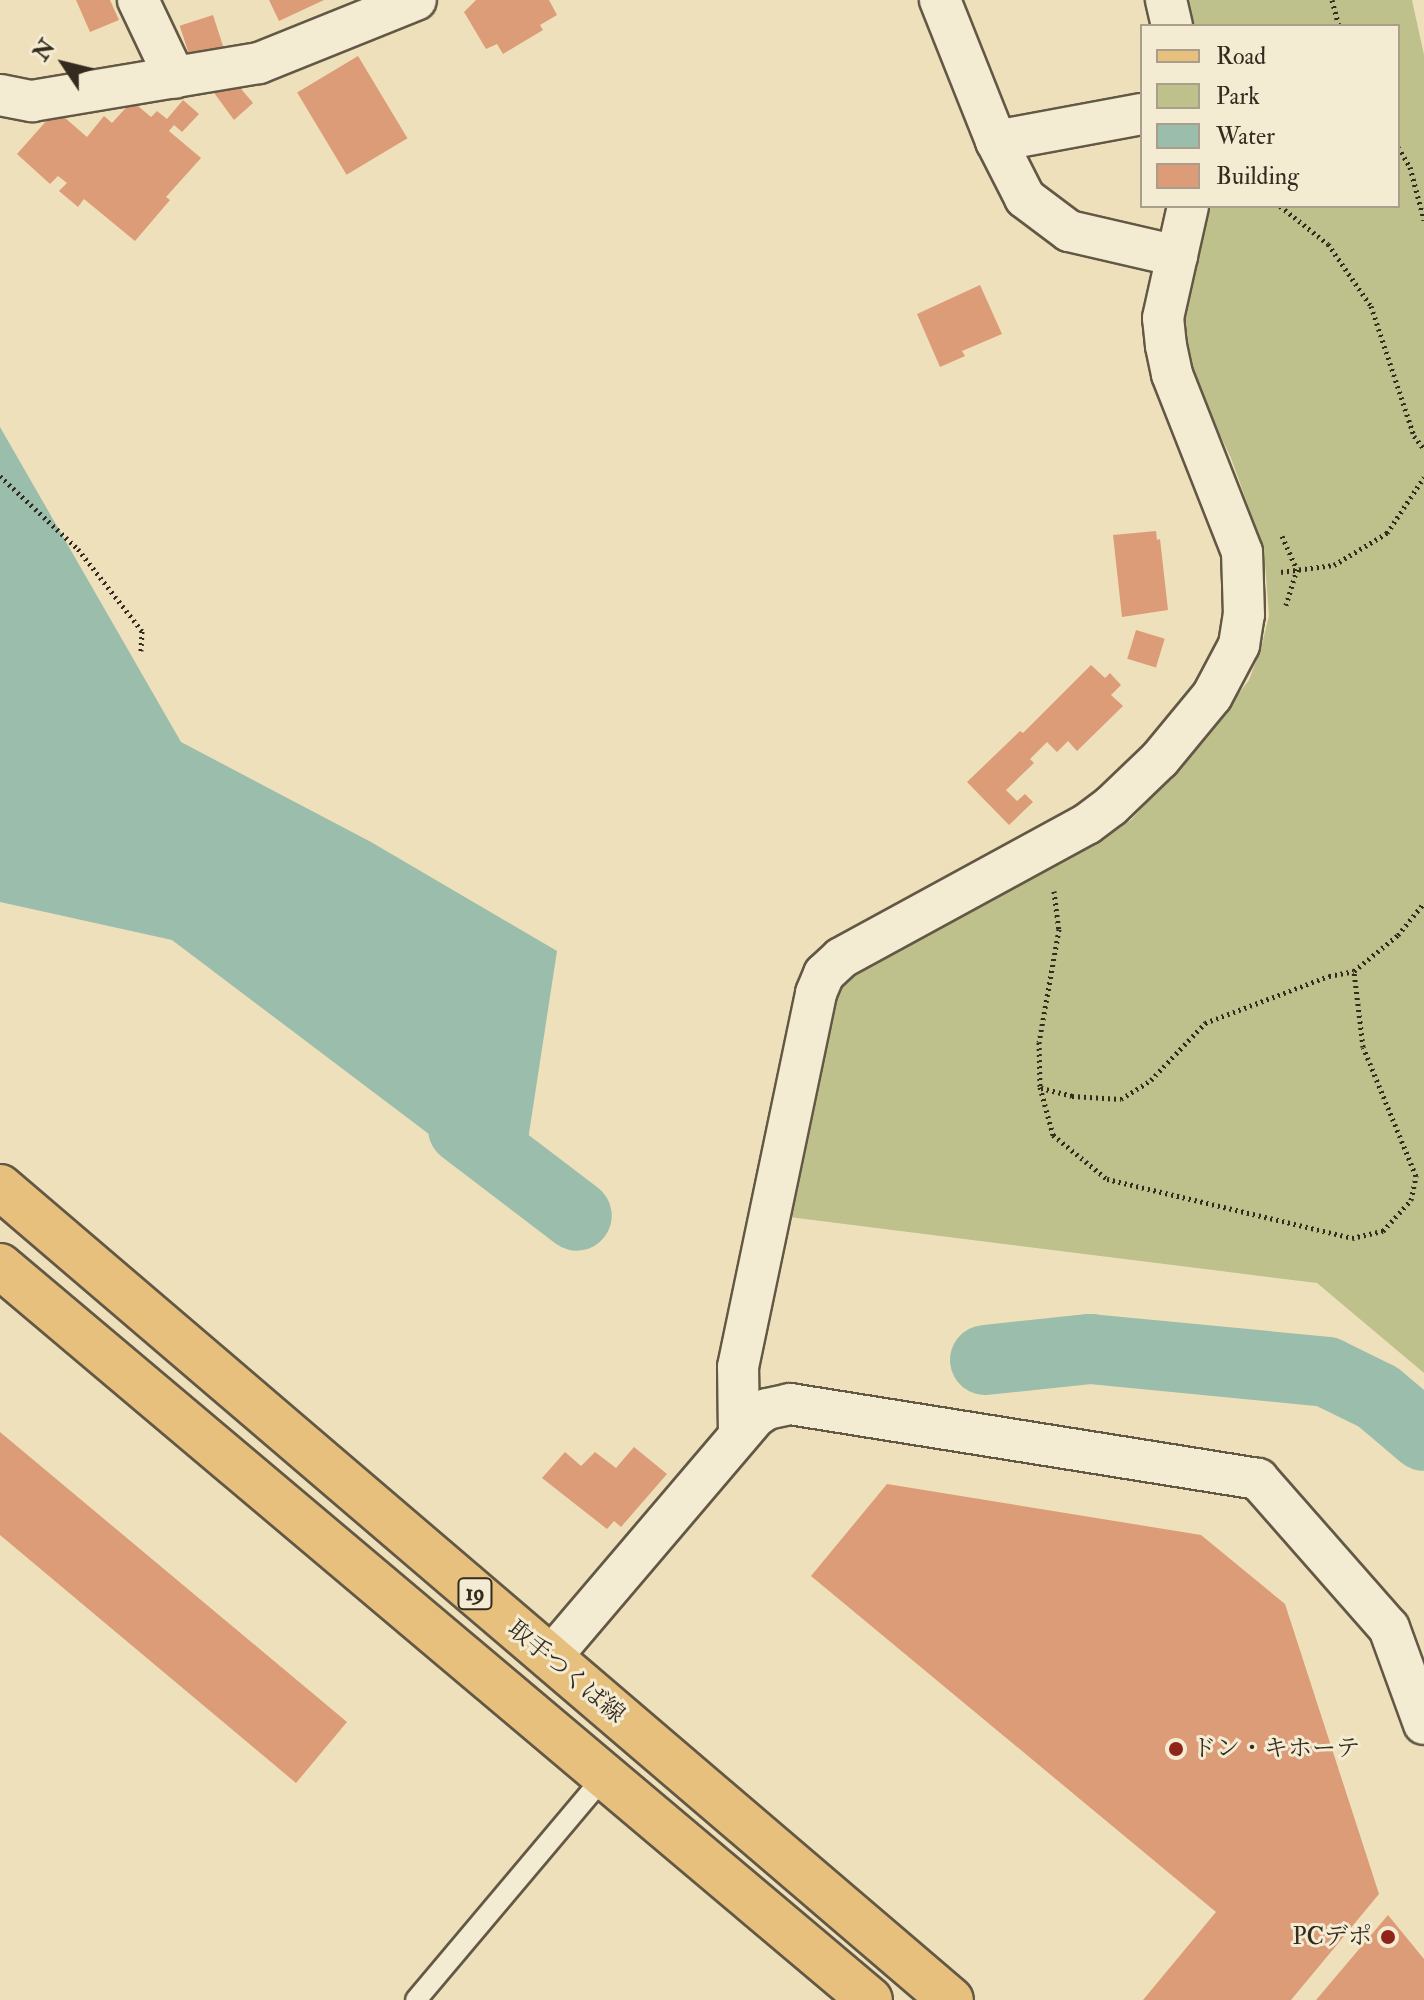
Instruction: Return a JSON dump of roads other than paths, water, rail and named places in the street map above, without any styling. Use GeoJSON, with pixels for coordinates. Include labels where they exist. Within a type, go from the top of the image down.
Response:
{"type":"FeatureCollection","features":[{"type":"Feature","properties":{"kind":"main road","name":"取手つくば線"},"geometry":{"type":"LineString","coordinates":[[0,1187],[951,2000]]}},
{"type":"Feature","properties":{"kind":"main road","name":"19"},"geometry":{"type":"LineString","coordinates":[[0,1266],[603,1778],[870,2000]]}},
{"type":"Feature","properties":{"kind":"street"},"geometry":{"type":"LineString","coordinates":[[138,0],[175,78]]}},
{"type":"Feature","properties":{"kind":"street"},"geometry":{"type":"LineString","coordinates":[[0,95],[32,101],[259,63],[416,0]]}},
{"type":"Feature","properties":{"kind":"street"},"geometry":{"type":"LineString","coordinates":[[940,0],[996,141],[1025,198],[1069,231],[1177,256]]}},
{"type":"Feature","properties":{"kind":"street"},"geometry":{"type":"LineString","coordinates":[[1166,0],[1172,24]]}},
{"type":"Feature","properties":{"kind":"street"},"geometry":{"type":"LineString","coordinates":[[996,141],[1140,114]]}},
{"type":"Feature","properties":{"kind":"street"},"geometry":{"type":"LineString","coordinates":[[739,1435],[738,1367],[816,993],[824,974],[841,958],[1073,832],[1111,806],[1160,759],[1212,696],[1239,645],[1245,587],[1242,552],[1172,374],[1166,346],[1163,318],[1188,208]]}},
{"type":"Feature","properties":{"kind":"street"},"geometry":{"type":"LineString","coordinates":[[550,1658],[739,1435],[767,1409],[790,1404],[1258,1479],[1389,1628],[1424,1724]]}},
{"type":"Feature","properties":{"kind":"lane"},"geometry":{"type":"LineString","coordinates":[[416,2000],[603,1778]]}},
{"type":"Feature","properties":{"kind":"water"},"geometry":{"type":"Polygon","coordinates":[[[0,427],[181,742],[371,842],[557,951],[528,1140],[548,1224],[172,940],[0,902],[0,427]]]}},
{"type":"Feature","properties":{"kind":"waterway"},"geometry":{"type":"LineString","coordinates":[[463,1129],[577,1216]]}},
{"type":"Feature","properties":{"kind":"waterway"},"geometry":{"type":"LineString","coordinates":[[985,1360],[1090,1349],[1327,1372],[1378,1397],[1424,1436]]}},
{"type":"Feature","properties":{"kind":"place","name":"ドン・キホーテ"},"geometry":{"type":"Point","coordinates":[1176,1749]}},
{"type":"Feature","properties":{"kind":"place","name":"PCデポ"},"geometry":{"type":"Point","coordinates":[1388,1937]}}]}
